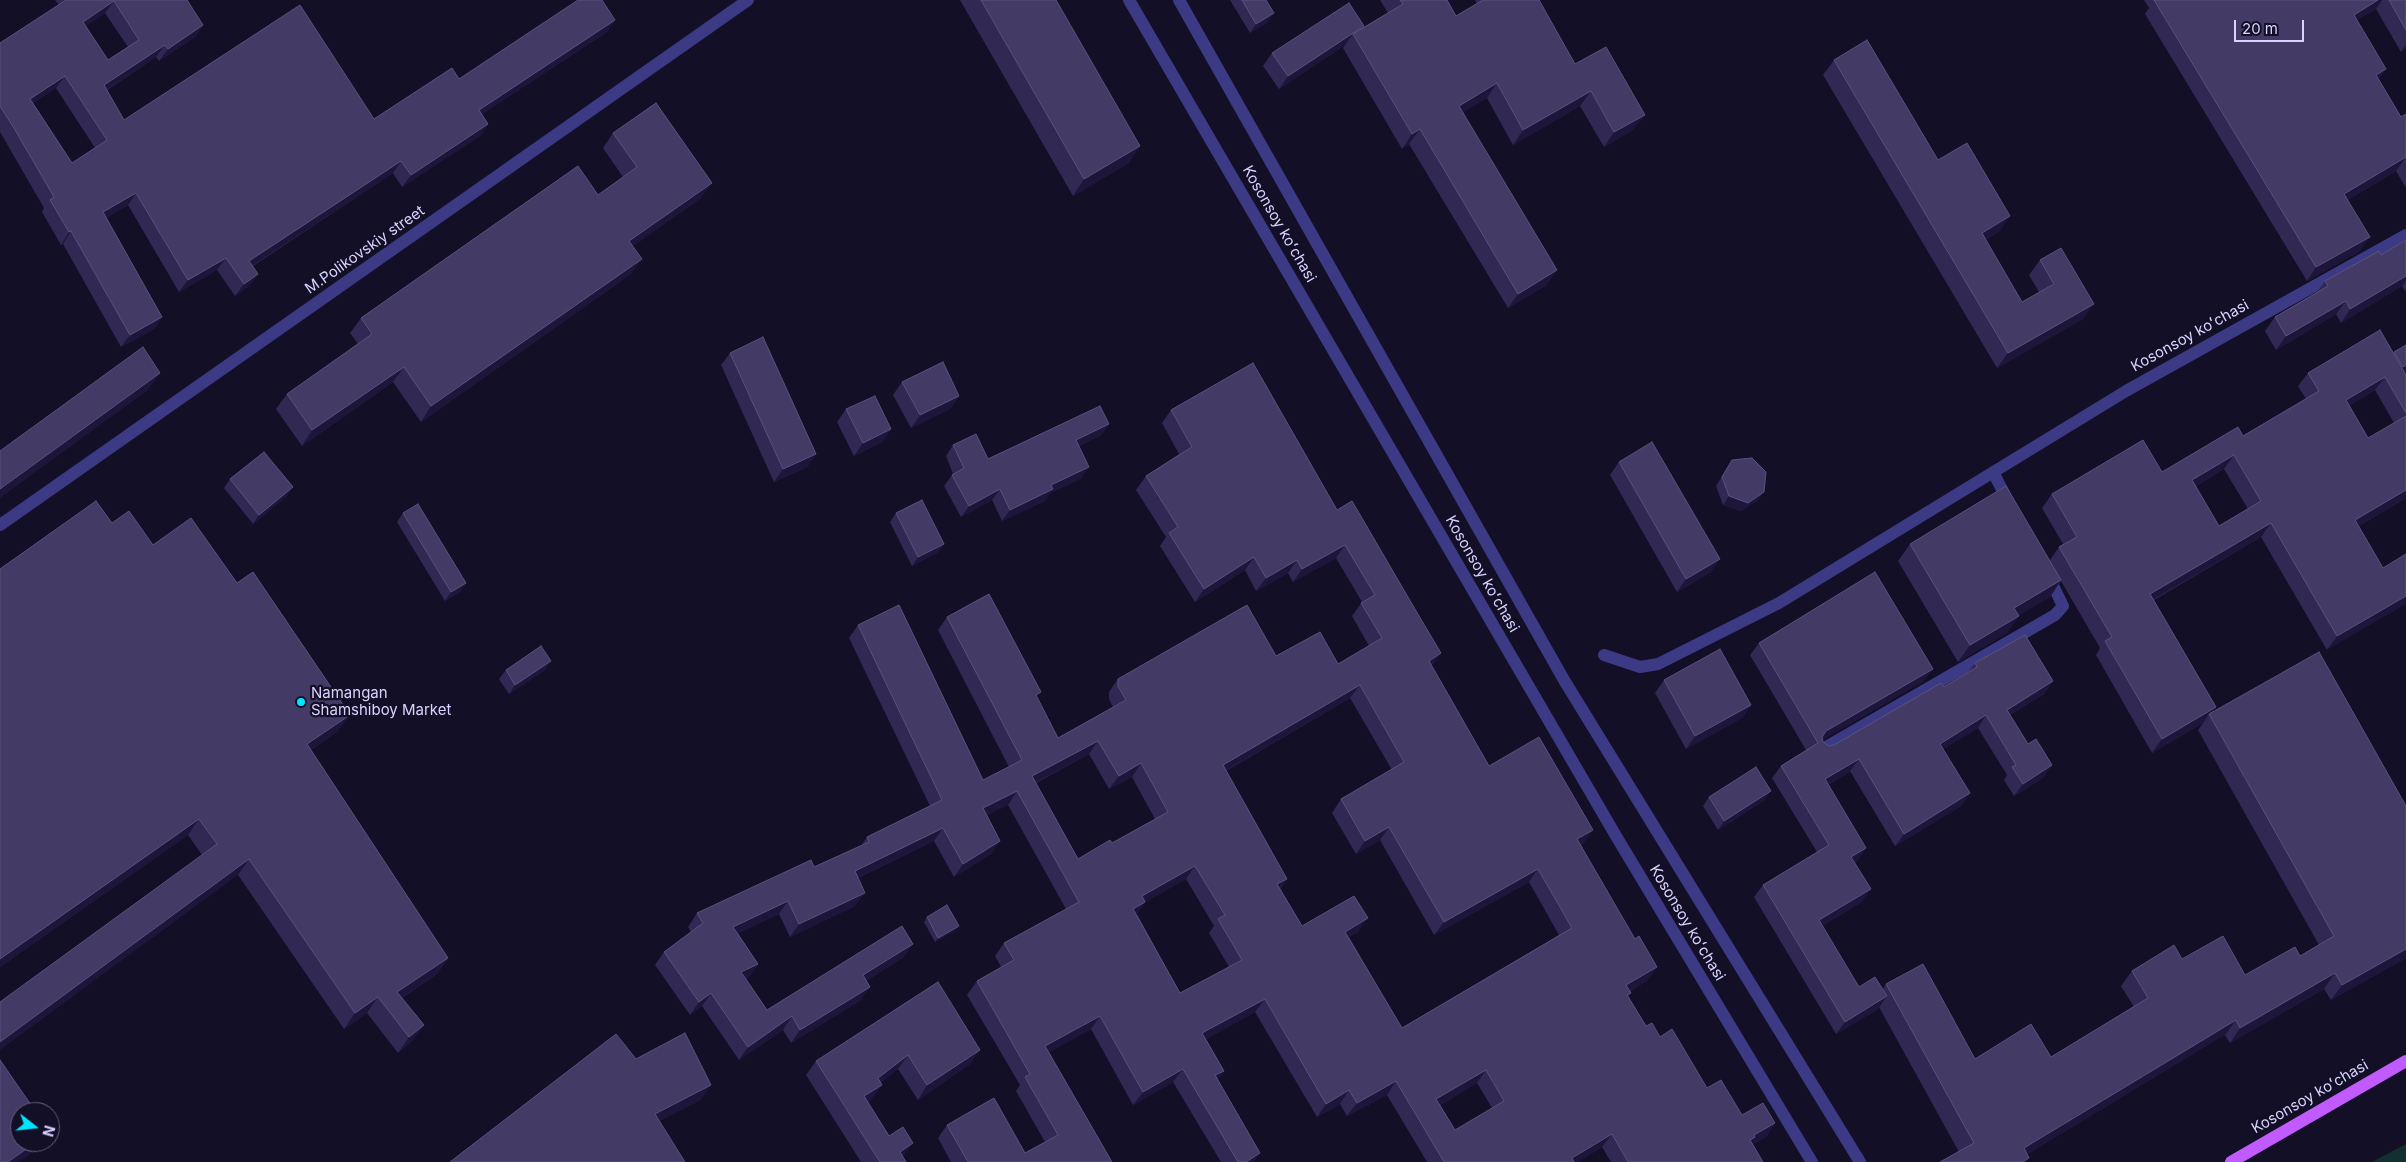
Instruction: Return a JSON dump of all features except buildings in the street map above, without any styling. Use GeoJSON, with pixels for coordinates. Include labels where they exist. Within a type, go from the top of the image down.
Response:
{"type":"FeatureCollection","features":[{"type":"Feature","properties":{"kind":"main road","name":"Kosonsoy koʻchasi"},"geometry":{"type":"LineString","coordinates":[[2231,1162],[2406,1061]]}},
{"type":"Feature","properties":{"kind":"street","name":"M.Polikovskiy street"},"geometry":{"type":"LineString","coordinates":[[0,525],[748,0]]}},
{"type":"Feature","properties":{"kind":"street","name":"Kosonsoy koʻchasi"},"geometry":{"type":"LineString","coordinates":[[1129,0],[1616,836],[1812,1162]]}},
{"type":"Feature","properties":{"kind":"street","name":"Kosonsoy koʻchasi"},"geometry":{"type":"LineString","coordinates":[[1179,0],[1564,680],[1860,1162]]}},
{"type":"Feature","properties":{"kind":"street","name":"Kosonsoy koʻchasi"},"geometry":{"type":"LineString","coordinates":[[1604,655],[1640,666],[1658,664],[1779,603],[2126,390],[2406,235]]}},
{"type":"Feature","properties":{"kind":"street"},"geometry":{"type":"LineString","coordinates":[[1993,472],[2016,515]]}},
{"type":"Feature","properties":{"kind":"street"},"geometry":{"type":"LineString","coordinates":[[1821,750],[2055,615],[2063,606],[2038,558]]}},
{"type":"Feature","properties":{"kind":"green space"},"geometry":{"type":"Polygon","coordinates":[[[2406,1144],[2406,1162],[2372,1162],[2406,1144]]]}},
{"type":"Feature","properties":{"kind":"place","name":"Namangan Shamshiboy Market"},"geometry":{"type":"Point","coordinates":[301,702]}}]}
